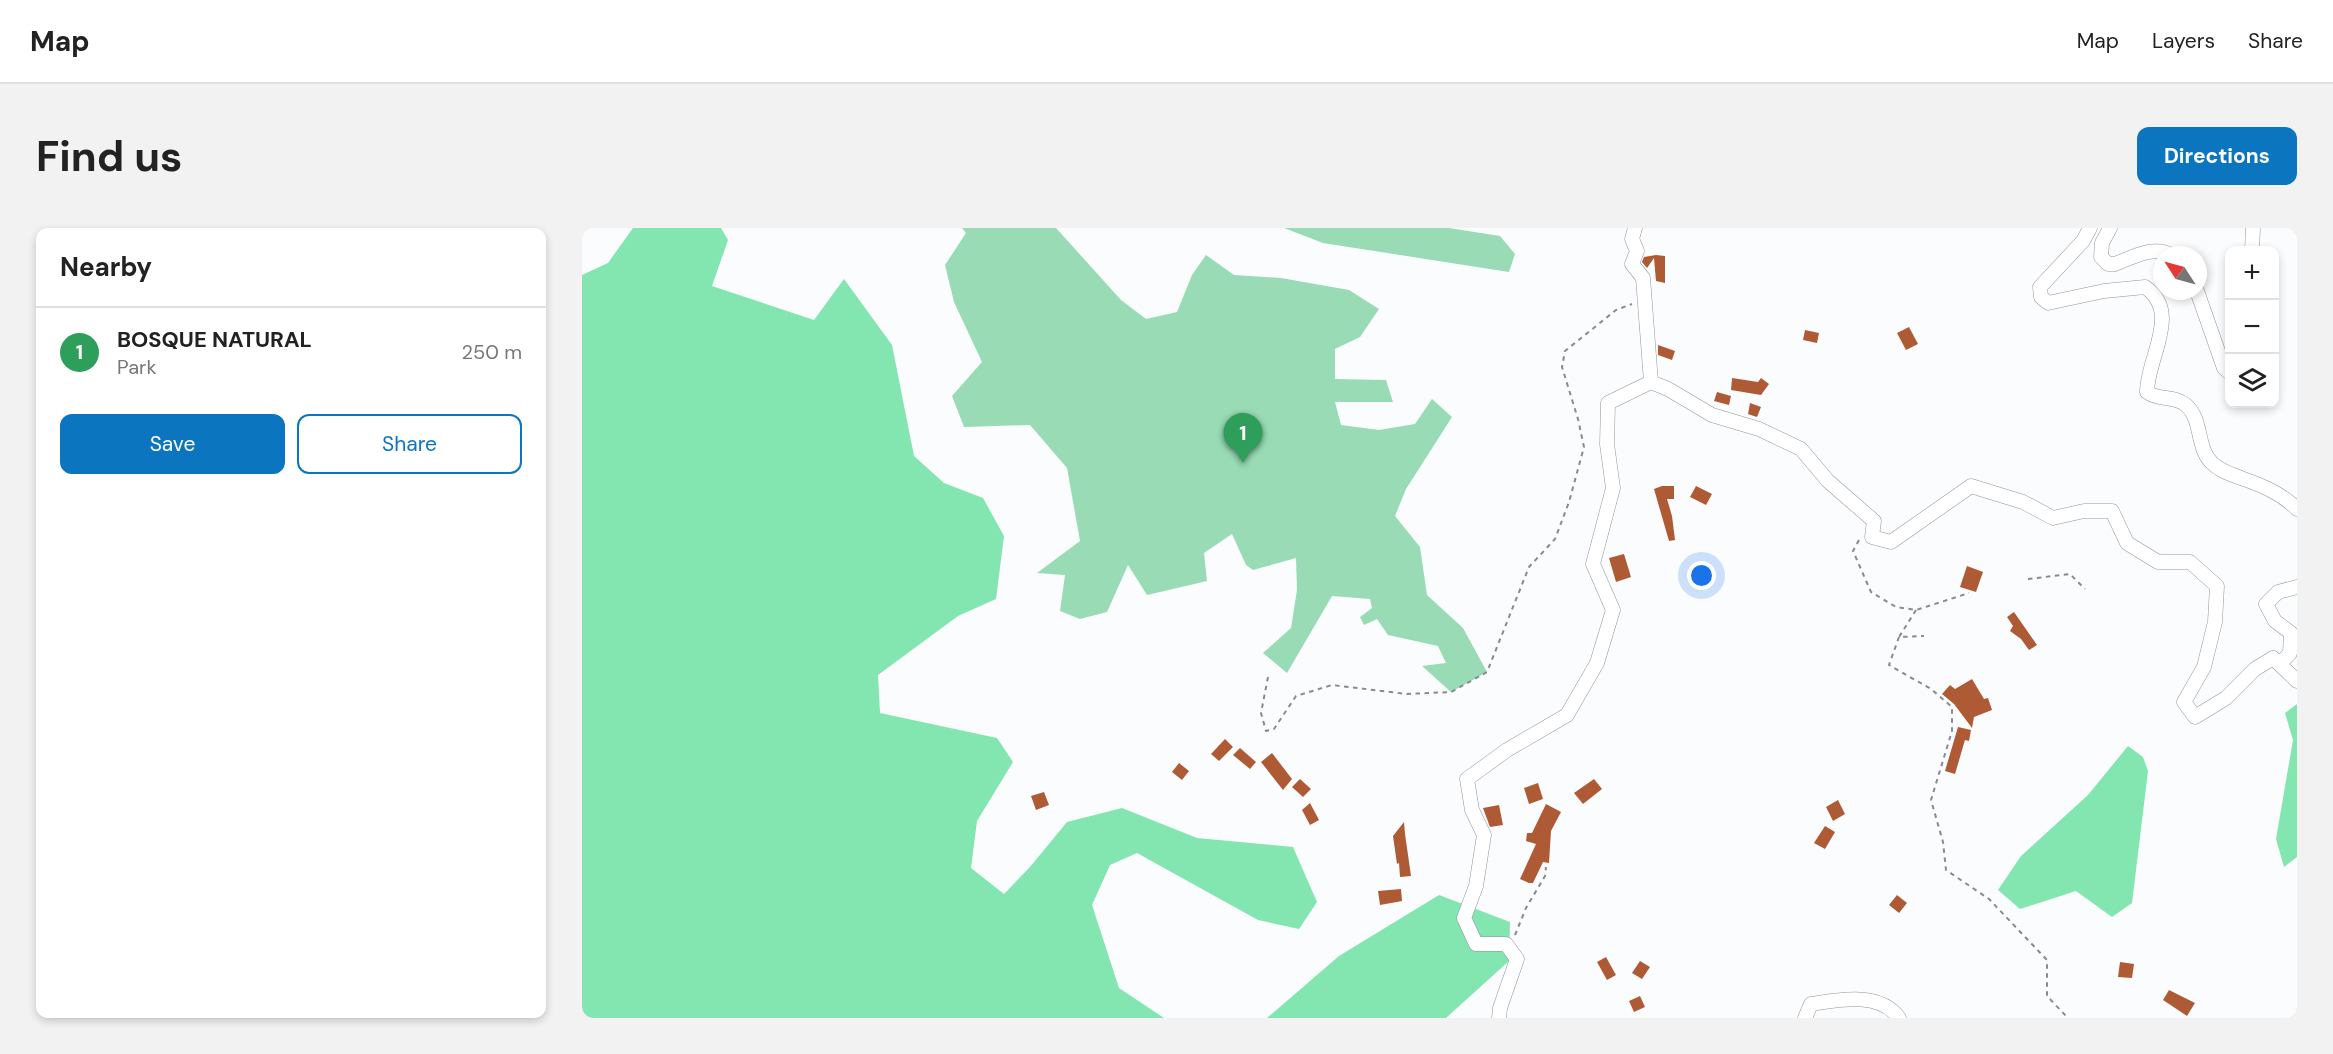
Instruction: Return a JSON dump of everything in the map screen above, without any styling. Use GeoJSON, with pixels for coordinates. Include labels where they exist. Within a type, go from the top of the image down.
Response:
{"type":"FeatureCollection","features":[{"type":"Feature","properties":{"kind":"street"},"geometry":{"type":"LineString","coordinates":[[1635,228],[1632,239],[1637,251],[1632,264],[1643,278],[1643,306],[1651,382]]}},
{"type":"Feature","properties":{"kind":"street"},"geometry":{"type":"LineString","coordinates":[[2090,228],[2083,241],[2040,287],[2041,297],[2048,303],[2104,291],[2145,287],[2154,293],[2160,303],[2163,323],[2147,380],[2147,392],[2155,398],[2172,398],[2188,407],[2196,420],[2210,462],[2221,470],[2278,494],[2297,509]]}},
{"type":"Feature","properties":{"kind":"street"},"geometry":{"type":"LineString","coordinates":[[2110,228],[2102,243],[2101,257],[2108,264],[2115,264],[2153,250]]}},
{"type":"Feature","properties":{"kind":"street"},"geometry":{"type":"LineString","coordinates":[[2252,246],[2253,228]]}},
{"type":"Feature","properties":{"kind":"street"},"geometry":{"type":"LineString","coordinates":[[2200,300],[2225,369]]}},
{"type":"Feature","properties":{"kind":"street"},"geometry":{"type":"LineString","coordinates":[[1499,1018],[1500,1008],[1517,958],[1506,944],[1476,944],[1464,918],[1476,886],[1484,835],[1472,810],[1467,780],[1507,750],[1567,715],[1597,663],[1613,610],[1593,564],[1613,488],[1607,444],[1608,403],[1651,382],[1668,389],[1712,415],[1759,429],[1801,449],[1828,481],[1874,521],[1872,537],[1881,540],[1891,542],[1971,486],[2023,502],[2053,518],[2084,511],[2112,511],[2127,543],[2158,562],[2190,562],[2217,586],[2215,622],[2205,667],[2184,702],[2196,717],[2226,698],[2255,669],[2273,658],[2297,681]]}},
{"type":"Feature","properties":{"kind":"street"},"geometry":{"type":"LineString","coordinates":[[2280,664],[2290,653],[2292,633],[2275,621],[2266,604],[2278,592],[2297,587]]}},
{"type":"Feature","properties":{"kind":"street"},"geometry":{"type":"LineString","coordinates":[[1805,1018],[1811,1004],[1839,1000],[1870,1000],[1894,1011],[1899,1018]]}},
{"type":"Feature","properties":{"kind":"path"},"geometry":{"type":"LineString","coordinates":[[1268,677],[1261,713],[1266,731],[1274,729],[1296,696],[1332,685],[1407,694],[1451,692],[1487,672],[1529,567],[1555,540],[1569,502],[1584,447],[1562,368],[1565,351],[1616,310],[1634,304],[1643,306]]}},
{"type":"Feature","properties":{"kind":"path"},"geometry":{"type":"LineString","coordinates":[[1861,537],[1852,551],[1871,592],[1896,607],[1916,610],[1969,593]]}},
{"type":"Feature","properties":{"kind":"path"},"geometry":{"type":"LineString","coordinates":[[2028,579],[2070,574],[2085,589]]}},
{"type":"Feature","properties":{"kind":"path"},"geometry":{"type":"LineString","coordinates":[[1916,610],[1899,637],[1889,665],[1931,689],[1952,707],[1952,731],[1931,800],[1943,843],[1946,870],[1989,899],[2047,960],[2047,996],[2068,1018]]}},
{"type":"Feature","properties":{"kind":"path"},"geometry":{"type":"LineString","coordinates":[[1899,637],[1924,636]]}},
{"type":"Feature","properties":{"kind":"path"},"geometry":{"type":"LineString","coordinates":[[1510,950],[1526,908],[1545,876],[1546,867]]}},
{"type":"Feature","properties":{"kind":"green space"},"geometry":{"type":"Polygon","coordinates":[[[633,228],[721,228],[728,240],[712,286],[814,320],[844,279],[892,345],[914,456],[944,483],[983,498],[1004,536],[996,599],[958,616],[878,675],[880,713],[997,738],[1013,762],[977,821],[971,868],[1004,894],[1067,822],[1122,808],[1197,838],[1293,847],[1317,902],[1299,929],[1258,920],[1137,853],[1110,865],[1092,905],[1119,988],[1164,1018],[582,1018],[582,275],[608,263],[633,228]]]}},
{"type":"Feature","properties":{"kind":"green space"},"geometry":{"type":"Polygon","coordinates":[[[962,228],[1056,228],[1121,300],[1146,319],[1177,312],[1192,275],[1206,255],[1234,275],[1281,278],[1349,290],[1379,309],[1360,337],[1335,349],[1335,379],[1386,380],[1393,402],[1335,402],[1341,425],[1379,430],[1415,424],[1432,399],[1452,417],[1406,489],[1395,516],[1420,547],[1427,595],[1463,628],[1487,672],[1451,692],[1422,666],[1446,663],[1438,646],[1388,635],[1377,619],[1364,625],[1360,617],[1372,608],[1370,599],[1332,596],[1287,673],[1263,653],[1291,628],[1297,590],[1296,558],[1253,570],[1246,565],[1232,534],[1204,553],[1207,581],[1147,595],[1128,565],[1107,612],[1080,619],[1060,611],[1065,575],[1037,573],[1080,541],[1067,468],[1030,425],[964,427],[952,396],[982,362],[954,302],[945,265],[966,233],[962,228]]]}},
{"type":"Feature","properties":{"kind":"green space"},"geometry":{"type":"Polygon","coordinates":[[[1284,228],[1449,228],[1500,236],[1515,254],[1509,272],[1323,243],[1284,228]]]}},
{"type":"Feature","properties":{"kind":"green space"},"geometry":{"type":"Polygon","coordinates":[[[2297,704],[2297,857],[2284,867],[2276,839],[2293,740],[2285,713],[2297,704]]]}},
{"type":"Feature","properties":{"kind":"green space"},"geometry":{"type":"Polygon","coordinates":[[[2128,746],[2143,757],[2148,771],[2132,903],[2112,917],[2076,891],[2020,909],[1998,890],[2021,856],[2088,795],[2128,746]]]}},
{"type":"Feature","properties":{"kind":"green space"},"geometry":{"type":"Polygon","coordinates":[[[1439,895],[1510,922],[1509,961],[1446,1018],[1267,1018],[1339,956],[1439,895]]]}},
{"type":"Feature","properties":{"kind":"building"},"geometry":{"type":"Polygon","coordinates":[[[1665,256],[1665,283],[1656,281],[1654,258],[1647,268],[1642,262],[1644,257],[1665,256]]]}},
{"type":"Feature","properties":{"kind":"building"},"geometry":{"type":"Polygon","coordinates":[[[1909,327],[1918,344],[1906,350],[1897,333],[1909,327]]]}},
{"type":"Feature","properties":{"kind":"building"},"geometry":{"type":"Polygon","coordinates":[[[1805,330],[1819,333],[1817,343],[1803,340],[1805,330]]]}},
{"type":"Feature","properties":{"kind":"building"},"geometry":{"type":"Polygon","coordinates":[[[1658,345],[1675,351],[1672,360],[1658,355],[1658,345]]]}},
{"type":"Feature","properties":{"kind":"building"},"geometry":{"type":"Polygon","coordinates":[[[1732,378],[1758,382],[1761,378],[1769,384],[1761,395],[1731,390],[1732,378]]]}},
{"type":"Feature","properties":{"kind":"building"},"geometry":{"type":"Polygon","coordinates":[[[1717,392],[1731,396],[1729,405],[1714,401],[1717,392]]]}},
{"type":"Feature","properties":{"kind":"building"},"geometry":{"type":"Polygon","coordinates":[[[1750,403],[1761,407],[1757,417],[1748,414],[1750,403]]]}},
{"type":"Feature","properties":{"kind":"building"},"geometry":{"type":"Polygon","coordinates":[[[1674,486],[1674,499],[1667,499],[1675,540],[1669,541],[1654,489],[1674,486]]]}},
{"type":"Feature","properties":{"kind":"building"},"geometry":{"type":"Polygon","coordinates":[[[1696,486],[1712,494],[1706,505],[1690,497],[1696,486]]]}},
{"type":"Feature","properties":{"kind":"building"},"geometry":{"type":"Polygon","coordinates":[[[1624,554],[1631,577],[1616,582],[1609,558],[1624,554]]]}},
{"type":"Feature","properties":{"kind":"building"},"geometry":{"type":"Polygon","coordinates":[[[1967,566],[1983,572],[1976,592],[1960,587],[1967,566]]]}},
{"type":"Feature","properties":{"kind":"building"},"geometry":{"type":"Polygon","coordinates":[[[2014,612],[2037,645],[2029,650],[2021,639],[2010,631],[2013,626],[2007,617],[2014,612]]]}},
{"type":"Feature","properties":{"kind":"building"},"geometry":{"type":"Polygon","coordinates":[[[1972,679],[1984,699],[1988,698],[1992,710],[1974,717],[1972,728],[1954,704],[1942,694],[1950,685],[1955,689],[1972,679]]]}},
{"type":"Feature","properties":{"kind":"building"},"geometry":{"type":"Polygon","coordinates":[[[1958,727],[1971,730],[1969,741],[1965,740],[1955,774],[1945,771],[1958,727]]]}},
{"type":"Feature","properties":{"kind":"building"},"geometry":{"type":"Polygon","coordinates":[[[1225,739],[1233,747],[1219,761],[1211,754],[1225,739]]]}},
{"type":"Feature","properties":{"kind":"building"},"geometry":{"type":"Polygon","coordinates":[[[1240,748],[1256,762],[1250,769],[1233,755],[1240,748]]]}},
{"type":"Feature","properties":{"kind":"building"},"geometry":{"type":"Polygon","coordinates":[[[1272,753],[1292,779],[1283,790],[1261,762],[1272,753]]]}},
{"type":"Feature","properties":{"kind":"building"},"geometry":{"type":"Polygon","coordinates":[[[1179,763],[1189,771],[1182,780],[1172,772],[1179,763]]]}},
{"type":"Feature","properties":{"kind":"building"},"geometry":{"type":"Polygon","coordinates":[[[1300,779],[1311,789],[1303,797],[1292,787],[1300,779]]]}},
{"type":"Feature","properties":{"kind":"building"},"geometry":{"type":"Polygon","coordinates":[[[1594,779],[1602,789],[1583,804],[1574,793],[1594,779]]]}},
{"type":"Feature","properties":{"kind":"building"},"geometry":{"type":"Polygon","coordinates":[[[1538,783],[1543,799],[1529,804],[1524,788],[1538,783]]]}},
{"type":"Feature","properties":{"kind":"building"},"geometry":{"type":"Polygon","coordinates":[[[1044,792],[1049,805],[1036,810],[1031,796],[1044,792]]]}},
{"type":"Feature","properties":{"kind":"building"},"geometry":{"type":"Polygon","coordinates":[[[1838,800],[1845,814],[1833,821],[1826,807],[1838,800]]]}},
{"type":"Feature","properties":{"kind":"building"},"geometry":{"type":"Polygon","coordinates":[[[1310,803],[1319,820],[1310,825],[1302,810],[1310,803]]]}},
{"type":"Feature","properties":{"kind":"building"},"geometry":{"type":"Polygon","coordinates":[[[1546,804],[1561,812],[1551,831],[1549,863],[1543,862],[1533,883],[1529,883],[1520,879],[1536,844],[1526,841],[1527,833],[1532,833],[1546,804]]]}},
{"type":"Feature","properties":{"kind":"building"},"geometry":{"type":"Polygon","coordinates":[[[1499,805],[1503,825],[1490,827],[1483,808],[1499,805]]]}},
{"type":"Feature","properties":{"kind":"building"},"geometry":{"type":"Polygon","coordinates":[[[1404,822],[1411,876],[1400,877],[1393,836],[1404,822]]]}},
{"type":"Feature","properties":{"kind":"building"},"geometry":{"type":"Polygon","coordinates":[[[1825,826],[1835,832],[1825,849],[1814,843],[1825,826]]]}},
{"type":"Feature","properties":{"kind":"building"},"geometry":{"type":"Polygon","coordinates":[[[1401,889],[1402,901],[1380,905],[1378,891],[1401,889]]]}},
{"type":"Feature","properties":{"kind":"building"},"geometry":{"type":"Polygon","coordinates":[[[1897,895],[1907,903],[1899,913],[1889,905],[1897,895]]]}},
{"type":"Feature","properties":{"kind":"building"},"geometry":{"type":"Polygon","coordinates":[[[1606,957],[1616,975],[1607,980],[1597,962],[1606,957]]]}},
{"type":"Feature","properties":{"kind":"building"},"geometry":{"type":"Polygon","coordinates":[[[1640,961],[1650,967],[1642,979],[1632,973],[1640,961]]]}},
{"type":"Feature","properties":{"kind":"building"},"geometry":{"type":"Polygon","coordinates":[[[2120,962],[2134,964],[2132,978],[2118,977],[2120,962]]]}},
{"type":"Feature","properties":{"kind":"building"},"geometry":{"type":"Polygon","coordinates":[[[2169,990],[2195,1003],[2187,1016],[2163,1000],[2169,990]]]}},
{"type":"Feature","properties":{"kind":"building"},"geometry":{"type":"Polygon","coordinates":[[[1640,996],[1645,1007],[1634,1012],[1629,1001],[1640,996]]]}},
{"type":"Feature","properties":{"kind":"place","name":"BOSQUE NATURAL"},"geometry":{"type":"Point","coordinates":[1243,463]}}]}
